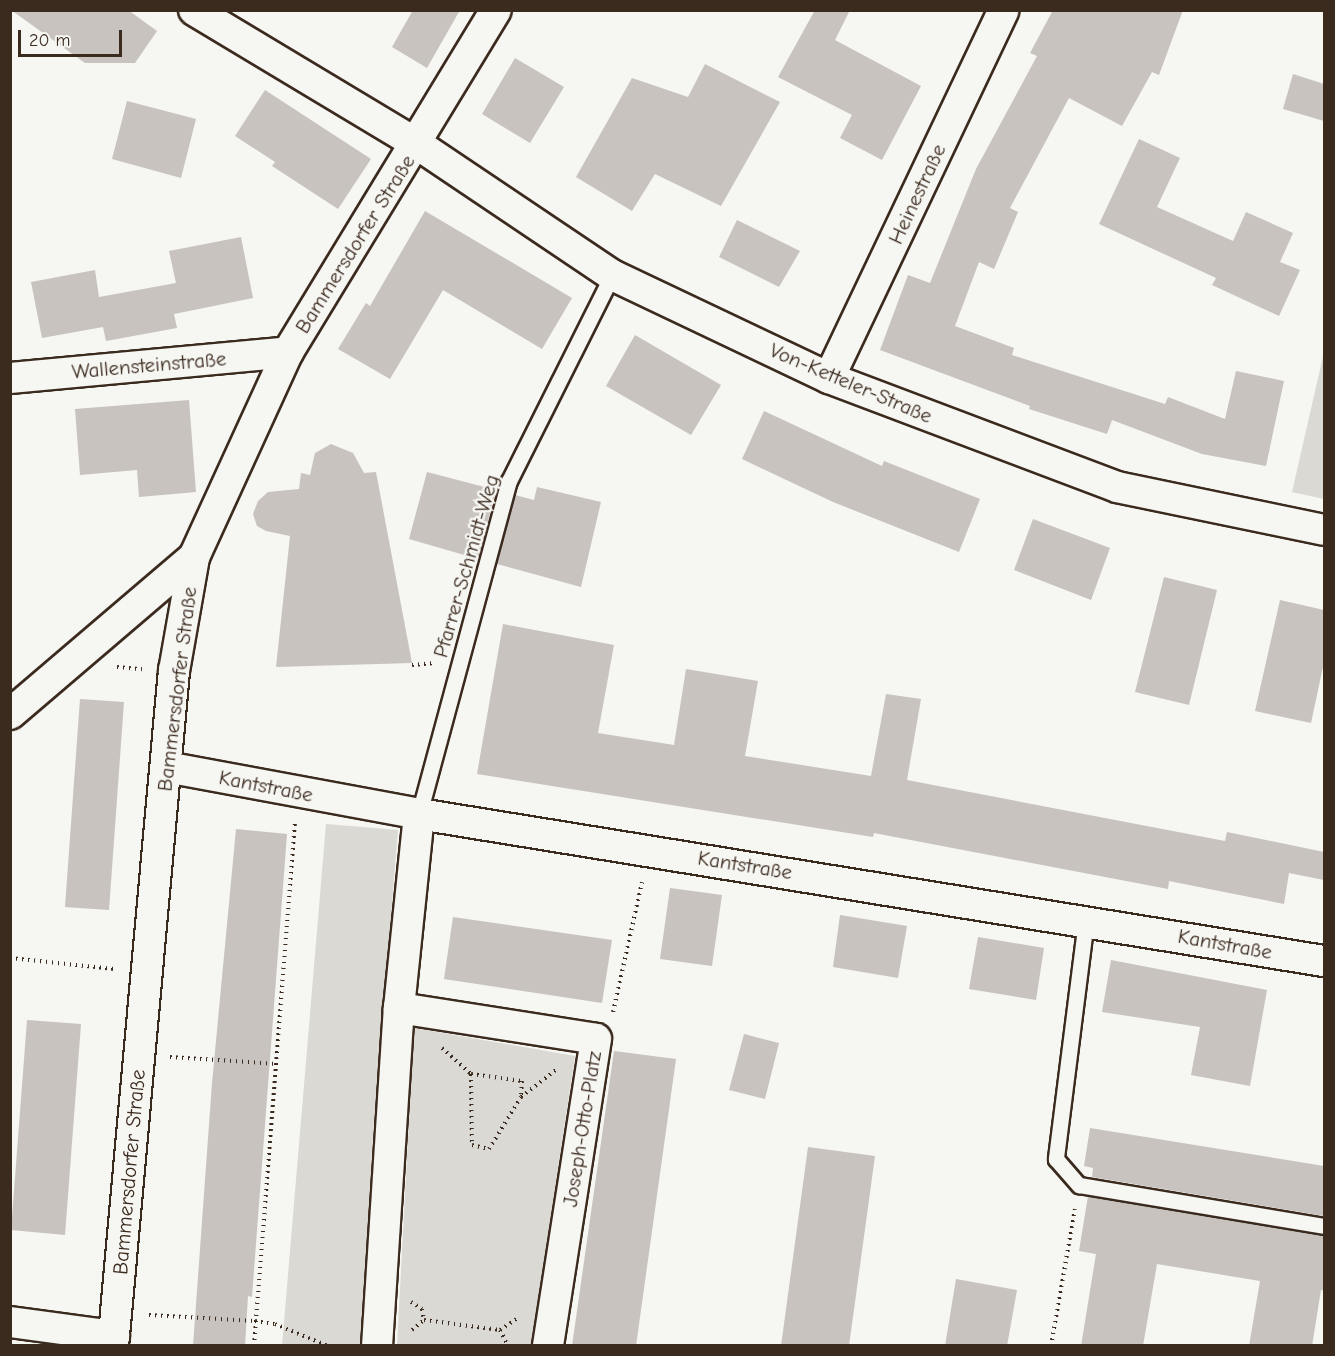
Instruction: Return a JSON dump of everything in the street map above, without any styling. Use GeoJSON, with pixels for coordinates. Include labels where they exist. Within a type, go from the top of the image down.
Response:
{"type":"FeatureCollection","features":[{"type":"Feature","properties":{"kind":"street","name":"Von-Ketteler-Straße"},"geometry":{"type":"LineString","coordinates":[[194,10],[417,144],[612,275],[829,378],[1117,487],[1324,530]]}},
{"type":"Feature","properties":{"kind":"street","name":"Bammersdorfer Straße"},"geometry":{"type":"LineString","coordinates":[[114,1332],[174,671],[194,557],[288,352],[417,144],[496,10]]}},
{"type":"Feature","properties":{"kind":"street","name":"Heinestraße"},"geometry":{"type":"LineString","coordinates":[[829,378],[1004,10]]}},
{"type":"Feature","properties":{"kind":"street","name":"Wallensteinstraße"},"geometry":{"type":"LineString","coordinates":[[10,378],[288,352]]}},
{"type":"Feature","properties":{"kind":"street"},"geometry":{"type":"LineString","coordinates":[[10,714],[194,557]]}},
{"type":"Feature","properties":{"kind":"street","name":"Kantstraße"},"geometry":{"type":"LineString","coordinates":[[166,767],[419,814],[650,849],[1324,961]]}},
{"type":"Feature","properties":{"kind":"street"},"geometry":{"type":"LineString","coordinates":[[390,1341],[399,1008],[419,814]]}},
{"type":"Feature","properties":{"kind":"street","name":"Joseph-Otto-Platz"},"geometry":{"type":"LineString","coordinates":[[399,1008],[596,1039],[548,1346]]}},
{"type":"Feature","properties":{"kind":"street"},"geometry":{"type":"LineString","coordinates":[[10,1322],[114,1332]]}},
{"type":"Feature","properties":{"kind":"lane","name":"Pfarrer-Schmidt-Weg"},"geometry":{"type":"LineString","coordinates":[[419,814],[509,481],[612,275]]}},
{"type":"Feature","properties":{"kind":"lane"},"geometry":{"type":"LineString","coordinates":[[1086,920],[1056,1159],[1079,1185],[1324,1226]]}},
{"type":"Feature","properties":{"kind":"path"},"geometry":{"type":"LineString","coordinates":[[71,663],[174,671]]}},
{"type":"Feature","properties":{"kind":"path"},"geometry":{"type":"LineString","coordinates":[[254,1346],[298,792]]}},
{"type":"Feature","properties":{"kind":"path"},"geometry":{"type":"LineString","coordinates":[[471,1074],[472,1145],[489,1149],[521,1097],[596,1039],[610,1024],[650,849]]}},
{"type":"Feature","properties":{"kind":"path"},"geometry":{"type":"LineString","coordinates":[[10,958],[102,969]]}},
{"type":"Feature","properties":{"kind":"path"},"geometry":{"type":"LineString","coordinates":[[439,1045],[471,1074],[522,1081],[521,1097]]}},
{"type":"Feature","properties":{"kind":"path"},"geometry":{"type":"LineString","coordinates":[[139,1055],[277,1065]]}},
{"type":"Feature","properties":{"kind":"path"},"geometry":{"type":"LineString","coordinates":[[1051,1346],[1079,1185]]}},
{"type":"Feature","properties":{"kind":"path"},"geometry":{"type":"LineString","coordinates":[[390,1341],[424,1320],[500,1329],[508,1346]]}},
{"type":"Feature","properties":{"kind":"path"},"geometry":{"type":"LineString","coordinates":[[114,1332],[255,1321],[328,1346]]}},
{"type":"Feature","properties":{"kind":"shaded area"},"geometry":{"type":"Polygon","coordinates":[[[1324,352],[1324,499],[1292,492],[1324,352]]]}},
{"type":"Feature","properties":{"kind":"shaded area"},"geometry":{"type":"Polygon","coordinates":[[[326,824],[398,830],[372,1148],[366,1288],[360,1345],[282,1346],[326,824]]]}},
{"type":"Feature","properties":{"kind":"shaded area"},"geometry":{"type":"Polygon","coordinates":[[[414,1028],[575,1056],[531,1345],[397,1345],[414,1028]]]}},
{"type":"Feature","properties":{"kind":"building"},"geometry":{"type":"Polygon","coordinates":[[[11,10],[128,10],[157,31],[135,63],[85,63],[11,10]]]}},
{"type":"Feature","properties":{"kind":"building"},"geometry":{"type":"Polygon","coordinates":[[[413,10],[460,10],[427,68],[392,47],[413,10]]]}},
{"type":"Feature","properties":{"kind":"building"},"geometry":{"type":"Polygon","coordinates":[[[815,10],[850,10],[835,40],[921,86],[882,160],[840,138],[852,115],[778,77],[815,10]]]}},
{"type":"Feature","properties":{"kind":"building"},"geometry":{"type":"Polygon","coordinates":[[[1053,10],[1183,10],[1159,75],[1152,72],[1122,126],[1069,98],[1010,208],[1018,212],[994,269],[979,262],[955,326],[1014,348],[1012,355],[1165,404],[1168,397],[1225,419],[1236,371],[1284,381],[1266,466],[1202,454],[1112,420],[1107,434],[1029,409],[1030,406],[880,350],[908,275],[930,283],[976,169],[1037,56],[1030,53],[1053,10]]]}},
{"type":"Feature","properties":{"kind":"building"},"geometry":{"type":"Polygon","coordinates":[[[515,58],[564,87],[530,143],[482,114],[515,58]]]}},
{"type":"Feature","properties":{"kind":"building"},"geometry":{"type":"Polygon","coordinates":[[[705,64],[780,102],[721,206],[655,174],[632,211],[576,177],[632,78],[688,97],[705,64]]]}},
{"type":"Feature","properties":{"kind":"building"},"geometry":{"type":"Polygon","coordinates":[[[1293,74],[1324,84],[1324,121],[1283,109],[1293,74]]]}},
{"type":"Feature","properties":{"kind":"building"},"geometry":{"type":"Polygon","coordinates":[[[265,90],[371,159],[338,209],[272,166],[275,162],[235,136],[265,90]]]}},
{"type":"Feature","properties":{"kind":"building"},"geometry":{"type":"Polygon","coordinates":[[[127,101],[196,119],[181,178],[112,159],[127,101]]]}},
{"type":"Feature","properties":{"kind":"building"},"geometry":{"type":"Polygon","coordinates":[[[1139,139],[1180,158],[1157,207],[1233,241],[1246,212],[1293,233],[1280,262],[1300,270],[1279,316],[1212,285],[1216,278],[1099,224],[1139,139]]]}},
{"type":"Feature","properties":{"kind":"building"},"geometry":{"type":"Polygon","coordinates":[[[425,211],[572,298],[542,349],[443,290],[390,379],[338,349],[366,303],[370,306],[425,211]]]}},
{"type":"Feature","properties":{"kind":"building"},"geometry":{"type":"Polygon","coordinates":[[[737,220],[800,251],[779,287],[719,257],[737,220]]]}},
{"type":"Feature","properties":{"kind":"building"},"geometry":{"type":"Polygon","coordinates":[[[241,237],[253,298],[174,314],[177,328],[106,341],[103,327],[42,338],[31,282],[95,270],[99,297],[176,283],[169,251],[241,237]]]}},
{"type":"Feature","properties":{"kind":"building"},"geometry":{"type":"Polygon","coordinates":[[[635,335],[721,385],[691,435],[606,386],[635,335]]]}},
{"type":"Feature","properties":{"kind":"building"},"geometry":{"type":"Polygon","coordinates":[[[189,400],[196,492],[139,497],[137,470],[80,475],[75,409],[189,400]]]}},
{"type":"Feature","properties":{"kind":"building"},"geometry":{"type":"Polygon","coordinates":[[[764,411],[882,466],[884,461],[980,499],[959,552],[833,502],[742,459],[764,411]]]}},
{"type":"Feature","properties":{"kind":"building"},"geometry":{"type":"Polygon","coordinates":[[[331,444],[353,453],[364,473],[376,472],[412,663],[276,667],[290,536],[266,531],[257,526],[253,514],[258,501],[268,492],[299,489],[301,473],[310,475],[315,453],[331,444]]]}},
{"type":"Feature","properties":{"kind":"building"},"geometry":{"type":"Polygon","coordinates":[[[427,472],[496,490],[478,559],[409,539],[427,472]]]}},
{"type":"Feature","properties":{"kind":"building"},"geometry":{"type":"Polygon","coordinates":[[[537,487],[601,502],[581,587],[497,564],[515,495],[534,500],[537,487]]]}},
{"type":"Feature","properties":{"kind":"building"},"geometry":{"type":"Polygon","coordinates":[[[1033,519],[1110,548],[1091,600],[1014,570],[1033,519]]]}},
{"type":"Feature","properties":{"kind":"building"},"geometry":{"type":"Polygon","coordinates":[[[1164,577],[1217,590],[1189,705],[1135,692],[1164,577]]]}},
{"type":"Feature","properties":{"kind":"building"},"geometry":{"type":"Polygon","coordinates":[[[1280,600],[1324,610],[1324,662],[1311,723],[1255,711],[1280,600]]]}},
{"type":"Feature","properties":{"kind":"building"},"geometry":{"type":"Polygon","coordinates":[[[503,624],[614,645],[598,733],[674,745],[686,669],[758,681],[745,756],[871,776],[886,694],[921,699],[907,780],[1225,841],[1227,832],[1324,852],[1324,880],[1289,873],[1284,904],[1169,881],[1168,889],[874,833],[873,837],[477,774],[503,624]]]}},
{"type":"Feature","properties":{"kind":"building"},"geometry":{"type":"Polygon","coordinates":[[[80,699],[124,702],[109,910],[65,907],[80,699]]]}},
{"type":"Feature","properties":{"kind":"building"},"geometry":{"type":"Polygon","coordinates":[[[236,829],[287,834],[252,1297],[248,1296],[245,1346],[193,1346],[212,1083],[236,829]]]}},
{"type":"Feature","properties":{"kind":"building"},"geometry":{"type":"Polygon","coordinates":[[[670,888],[722,895],[712,966],[660,959],[670,888]]]}},
{"type":"Feature","properties":{"kind":"building"},"geometry":{"type":"Polygon","coordinates":[[[840,915],[907,926],[898,978],[833,967],[840,915]]]}},
{"type":"Feature","properties":{"kind":"building"},"geometry":{"type":"Polygon","coordinates":[[[453,917],[612,940],[602,1003],[444,979],[453,917]]]}},
{"type":"Feature","properties":{"kind":"building"},"geometry":{"type":"Polygon","coordinates":[[[978,937],[1044,948],[1036,1000],[969,989],[978,937]]]}},
{"type":"Feature","properties":{"kind":"building"},"geometry":{"type":"Polygon","coordinates":[[[1111,960],[1267,990],[1250,1086],[1191,1075],[1200,1027],[1102,1012],[1111,960]]]}},
{"type":"Feature","properties":{"kind":"building"},"geometry":{"type":"Polygon","coordinates":[[[27,1020],[81,1024],[65,1235],[11,1230],[27,1020]]]}},
{"type":"Feature","properties":{"kind":"building"},"geometry":{"type":"Polygon","coordinates":[[[744,1034],[779,1043],[765,1099],[729,1090],[744,1034]]]}},
{"type":"Feature","properties":{"kind":"building"},"geometry":{"type":"Polygon","coordinates":[[[614,1051],[676,1059],[636,1346],[572,1346],[614,1051]]]}},
{"type":"Feature","properties":{"kind":"building"},"geometry":{"type":"Polygon","coordinates":[[[1090,1128],[1324,1166],[1324,1216],[1092,1177],[1093,1168],[1084,1166],[1090,1128]]]}},
{"type":"Feature","properties":{"kind":"building"},"geometry":{"type":"Polygon","coordinates":[[[808,1147],[875,1156],[849,1346],[781,1346],[808,1147]]]}},
{"type":"Feature","properties":{"kind":"building"},"geometry":{"type":"Polygon","coordinates":[[[1088,1196],[1324,1235],[1324,1291],[1321,1290],[1312,1346],[1249,1346],[1260,1281],[1157,1264],[1143,1346],[1081,1346],[1096,1254],[1079,1251],[1088,1196]]]}},
{"type":"Feature","properties":{"kind":"building"},"geometry":{"type":"Polygon","coordinates":[[[956,1279],[1017,1290],[1007,1346],[945,1346],[956,1279]]]}}]}
